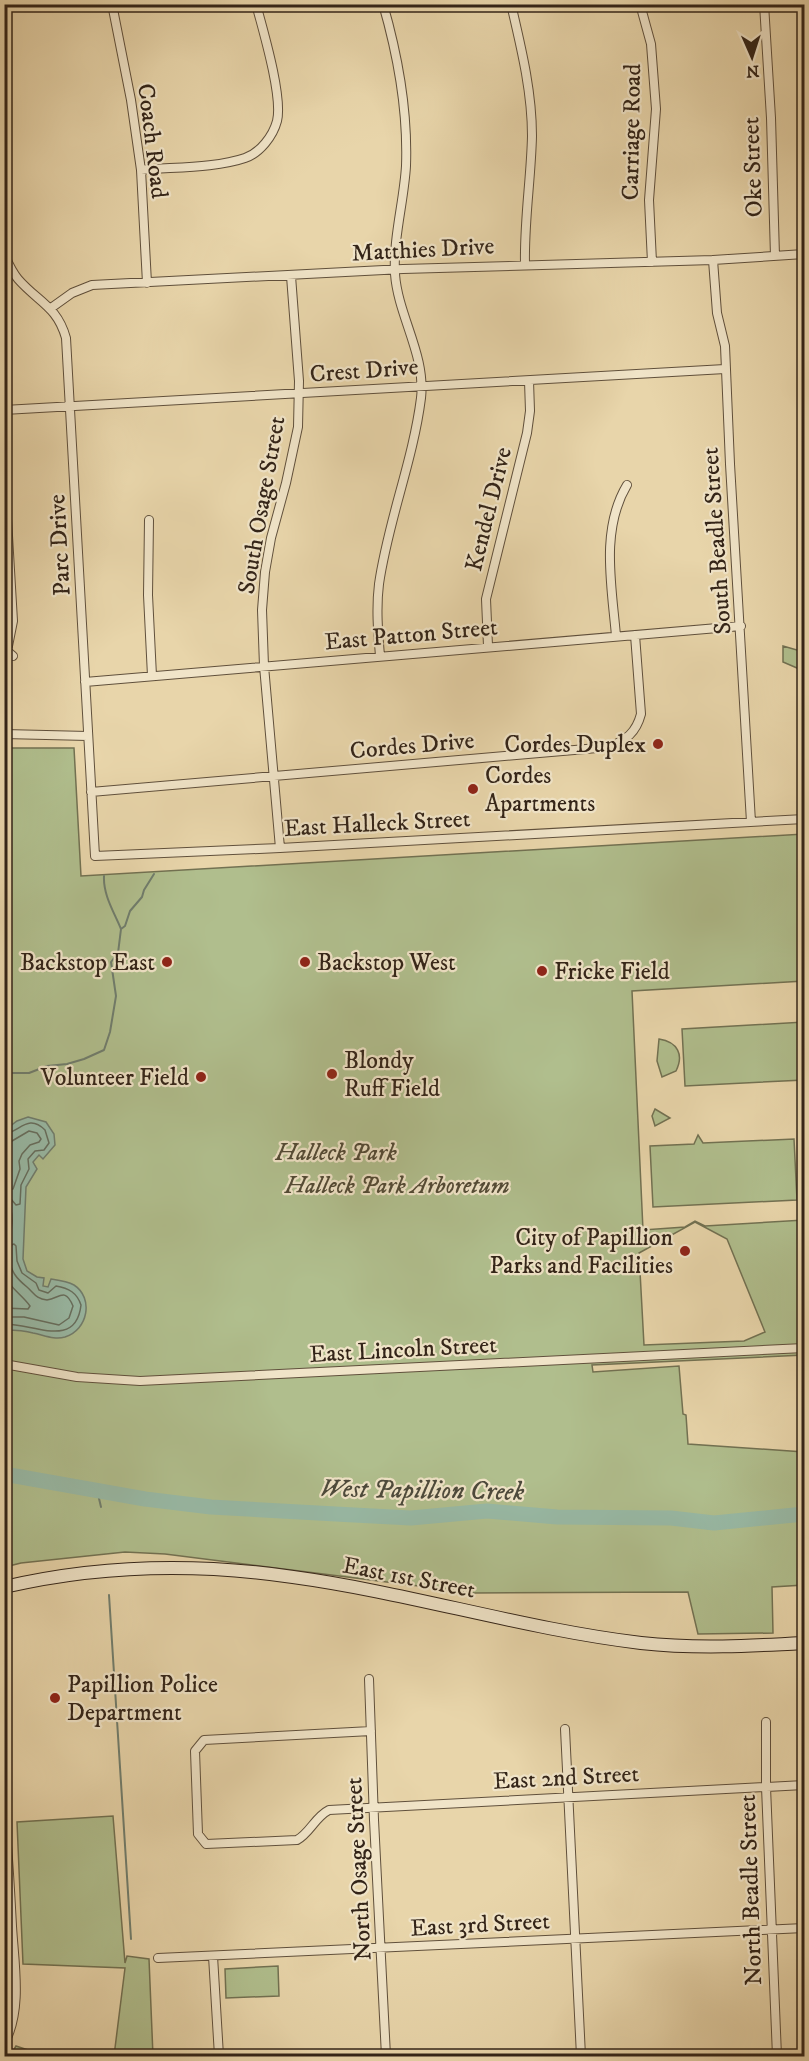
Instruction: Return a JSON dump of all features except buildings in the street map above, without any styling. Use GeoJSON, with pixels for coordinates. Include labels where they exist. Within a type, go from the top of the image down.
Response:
{"type":"FeatureCollection","features":[{"type":"Feature","properties":{"kind":"main road","name":"East 1st Street"},"geometry":{"type":"LineString","coordinates":[[4,1587],[39,1579],[101,1572],[170,1569],[252,1572],[354,1587],[642,1643],[722,1647],[804,1643]]}},
{"type":"Feature","properties":{"kind":"street","name":"Coach Road"},"geometry":{"type":"LineString","coordinates":[[112,4],[131,100],[141,170],[147,283]]}},
{"type":"Feature","properties":{"kind":"street"},"geometry":{"type":"LineString","coordinates":[[141,170],[230,162],[248,157],[269,139],[278,120],[277,100],[272,66],[256,4]]}},
{"type":"Feature","properties":{"kind":"street"},"geometry":{"type":"LineString","coordinates":[[380,656],[377,616],[379,584],[411,455],[421,386],[415,349],[399,297],[395,270],[406,164],[404,114],[398,70],[383,4]]}},
{"type":"Feature","properties":{"kind":"street"},"geometry":{"type":"LineString","coordinates":[[511,4],[524,56],[532,133],[525,230],[525,264]]}},
{"type":"Feature","properties":{"kind":"street","name":"Carriage Road"},"geometry":{"type":"LineString","coordinates":[[640,4],[651,44],[656,109],[648,200],[652,262]]}},
{"type":"Feature","properties":{"kind":"street","name":"Oke Street"},"geometry":{"type":"LineString","coordinates":[[764,4],[771,118],[775,256]]}},
{"type":"Feature","properties":{"kind":"street","name":"Parc Drive"},"geometry":{"type":"LineString","coordinates":[[4,254],[8,272],[51,308],[61,322],[66,338],[95,856]]}},
{"type":"Feature","properties":{"kind":"street","name":"Matthies Drive"},"geometry":{"type":"LineString","coordinates":[[51,308],[72,293],[92,285],[525,264],[713,260],[804,254]]}},
{"type":"Feature","properties":{"kind":"street","name":"South Beadle Street"},"geometry":{"type":"LineString","coordinates":[[713,260],[717,313],[725,346],[751,822]]}},
{"type":"Feature","properties":{"kind":"street","name":"South Osage Street"},"geometry":{"type":"LineString","coordinates":[[280,848],[264,666],[262,609],[271,538],[298,427],[299,394],[291,276]]}},
{"type":"Feature","properties":{"kind":"street","name":"Crest Drive"},"geometry":{"type":"LineString","coordinates":[[4,410],[725,369]]}},
{"type":"Feature","properties":{"kind":"street","name":"Kendel Drive"},"geometry":{"type":"LineString","coordinates":[[488,646],[486,599],[527,434],[530,411],[529,381]]}},
{"type":"Feature","properties":{"kind":"street"},"geometry":{"type":"LineString","coordinates":[[4,468],[13,621],[5,650],[14,656]]}},
{"type":"Feature","properties":{"kind":"street"},"geometry":{"type":"LineString","coordinates":[[616,636],[610,551],[613,523],[627,485]]}},
{"type":"Feature","properties":{"kind":"street"},"geometry":{"type":"LineString","coordinates":[[149,520],[148,595],[152,676]]}},
{"type":"Feature","properties":{"kind":"street","name":"East Patton Street"},"geometry":{"type":"LineString","coordinates":[[84,682],[741,626]]}},
{"type":"Feature","properties":{"kind":"street","name":"Cordes Drive"},"geometry":{"type":"LineString","coordinates":[[91,792],[609,747],[632,734],[641,714],[635,635]]}},
{"type":"Feature","properties":{"kind":"street"},"geometry":{"type":"LineString","coordinates":[[4,734],[88,735]]}},
{"type":"Feature","properties":{"kind":"street","name":"East Halleck Street"},"geometry":{"type":"LineString","coordinates":[[95,856],[804,819]]}},
{"type":"Feature","properties":{"kind":"street","name":"East Lincoln Street"},"geometry":{"type":"LineString","coordinates":[[4,1364],[77,1377],[140,1382],[804,1348]]}},
{"type":"Feature","properties":{"kind":"street","name":"North Osage Street"},"geometry":{"type":"LineString","coordinates":[[369,1679],[387,2056]]}},
{"type":"Feature","properties":{"kind":"street","name":"North Beadle Street"},"geometry":{"type":"LineString","coordinates":[[766,1722],[766,1787],[777,2056]]}},
{"type":"Feature","properties":{"kind":"street"},"geometry":{"type":"LineString","coordinates":[[565,1729],[581,2056]]}},
{"type":"Feature","properties":{"kind":"street","name":"East 2nd Street"},"geometry":{"type":"LineString","coordinates":[[371,1731],[204,1740],[195,1751],[198,1834],[206,1844],[297,1840],[304,1836],[322,1813],[330,1810],[804,1785]]}},
{"type":"Feature","properties":{"kind":"street"},"geometry":{"type":"LineString","coordinates":[[4,1811],[15,1980],[14,2015],[4,2044]]}},
{"type":"Feature","properties":{"kind":"street","name":"East 3rd Street"},"geometry":{"type":"LineString","coordinates":[[158,1958],[804,1928]]}},
{"type":"Feature","properties":{"kind":"street"},"geometry":{"type":"LineString","coordinates":[[213,1956],[219,2056]]}},
{"type":"Feature","properties":{"kind":"green space"},"geometry":{"type":"Polygon","coordinates":[[[783,646],[804,652],[804,671],[783,662],[783,646]]]}},
{"type":"Feature","properties":{"kind":"green space","name":"Halleck Park"},"geometry":{"type":"Polygon","coordinates":[[[5,748],[74,748],[81,876],[804,834],[804,981],[632,991],[643,1230],[685,1227],[695,1221],[705,1226],[804,1220],[804,1355],[592,1365],[593,1372],[679,1366],[688,1444],[804,1452],[804,1585],[772,1587],[773,1633],[698,1634],[688,1592],[474,1593],[165,1554],[125,1552],[21,1563],[5,1567],[5,748]],[[695,1222],[639,1253],[644,1345],[744,1341],[765,1332],[727,1239],[695,1222]]]}},
{"type":"Feature","properties":{"kind":"green space"},"geometry":{"type":"Polygon","coordinates":[[[804,1022],[804,1080],[685,1086],[682,1029],[804,1022]]]}},
{"type":"Feature","properties":{"kind":"green space"},"geometry":{"type":"Polygon","coordinates":[[[659,1039],[675,1046],[679,1055],[676,1071],[662,1077],[657,1061],[659,1039]]]}},
{"type":"Feature","properties":{"kind":"green space"},"geometry":{"type":"Polygon","coordinates":[[[655,1109],[670,1118],[655,1126],[652,1116],[655,1109]]]}},
{"type":"Feature","properties":{"kind":"green space"},"geometry":{"type":"Polygon","coordinates":[[[698,1135],[703,1143],[794,1139],[797,1200],[653,1207],[650,1146],[694,1144],[698,1135]]]}},
{"type":"Feature","properties":{"kind":"green space"},"geometry":{"type":"Polygon","coordinates":[[[113,1816],[125,1963],[127,1956],[149,1959],[153,2056],[114,2056],[125,1968],[23,1964],[17,1822],[113,1816]]]}},
{"type":"Feature","properties":{"kind":"green space"},"geometry":{"type":"Polygon","coordinates":[[[278,1966],[279,1996],[226,1998],[225,1969],[278,1966]]]}},
{"type":"Feature","properties":{"kind":"green space"},"geometry":{"type":"Polygon","coordinates":[[[16,2046],[46,2056],[10,2056],[16,2046]]]}},
{"type":"Feature","properties":{"kind":"water"},"geometry":{"type":"Polygon","coordinates":[[[28,1117],[46,1122],[54,1134],[55,1145],[43,1159],[39,1155],[33,1162],[37,1169],[26,1187],[23,1259],[27,1271],[44,1278],[43,1286],[48,1287],[51,1279],[74,1285],[80,1291],[86,1305],[86,1313],[79,1328],[61,1338],[5,1330],[5,1245],[10,1235],[12,1217],[9,1206],[5,1202],[5,1130],[17,1121],[28,1117]]]}},
{"type":"Feature","properties":{"kind":"waterway"},"geometry":{"type":"LineString","coordinates":[[4,1073],[29,1073],[47,1066],[84,1059],[104,1050],[110,1032],[116,996],[111,962],[118,953],[121,929],[125,926],[130,911],[142,897],[154,874]]}},
{"type":"Feature","properties":{"kind":"waterway"},"geometry":{"type":"LineString","coordinates":[[104,876],[107,897],[121,929]]}},
{"type":"Feature","properties":{"kind":"waterway","name":"West Papillion Creek"},"geometry":{"type":"LineString","coordinates":[[4,1474],[145,1499],[211,1507],[411,1518],[487,1511],[557,1517],[671,1518],[714,1523],[804,1514]]}},
{"type":"Feature","properties":{"kind":"waterway"},"geometry":{"type":"LineString","coordinates":[[97,1490],[101,1507]]}},
{"type":"Feature","properties":{"kind":"waterway"},"geometry":{"type":"LineString","coordinates":[[109,1595],[131,1939]]}},
{"type":"Feature","properties":{"kind":"place","name":"Cordes Duplex"},"geometry":{"type":"Point","coordinates":[658,744]}},
{"type":"Feature","properties":{"kind":"place","name":"Cordes Apartments"},"geometry":{"type":"Point","coordinates":[473,789]}},
{"type":"Feature","properties":{"kind":"place","name":"Backstop East"},"geometry":{"type":"Point","coordinates":[167,962]}},
{"type":"Feature","properties":{"kind":"place","name":"Backstop West"},"geometry":{"type":"Point","coordinates":[305,962]}},
{"type":"Feature","properties":{"kind":"place","name":"Fricke Field"},"geometry":{"type":"Point","coordinates":[542,971]}},
{"type":"Feature","properties":{"kind":"place","name":"Blondy Ruff Field"},"geometry":{"type":"Point","coordinates":[332,1074]}},
{"type":"Feature","properties":{"kind":"place","name":"Volunteer Field"},"geometry":{"type":"Point","coordinates":[201,1077]}},
{"type":"Feature","properties":{"kind":"place","name":"City of Papillion Parks and Facilities"},"geometry":{"type":"Point","coordinates":[685,1251]}},
{"type":"Feature","properties":{"kind":"place","name":"Papillion Police Department"},"geometry":{"type":"Point","coordinates":[55,1698]}},
{"type":"Feature","properties":{"kind":"park label","name":"Halleck Park Arboretum"},"geometry":{"type":"Point","coordinates":[397,1185]}}]}
